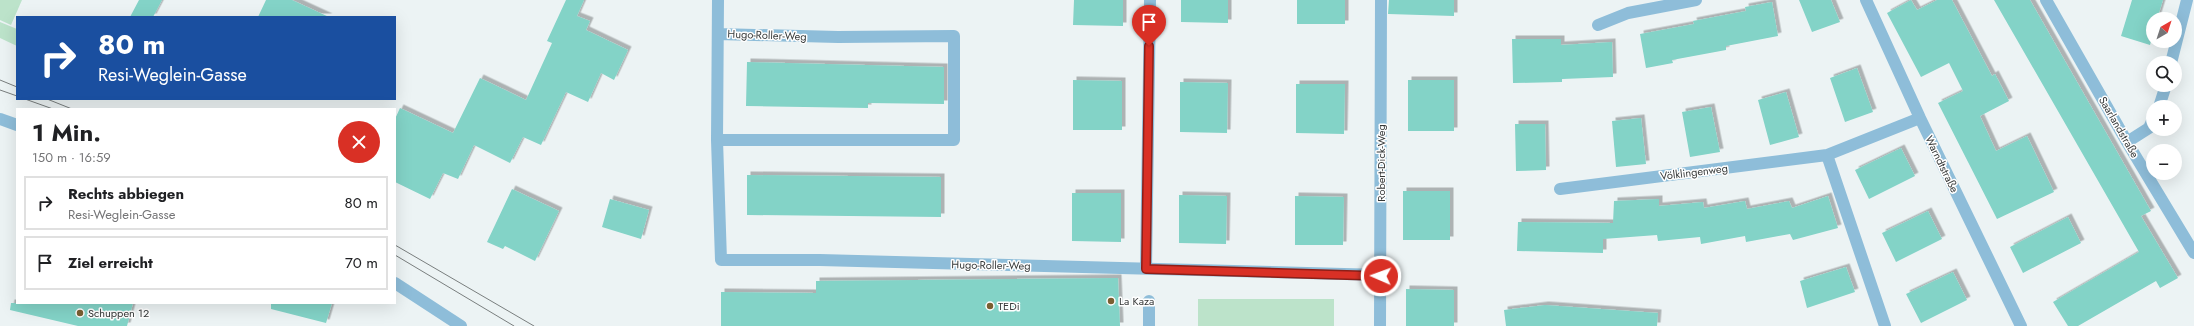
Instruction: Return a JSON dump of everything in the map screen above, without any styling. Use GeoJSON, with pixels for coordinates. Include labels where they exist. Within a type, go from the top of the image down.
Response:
{"type":"FeatureCollection","features":[{"type":"Feature","properties":{"kind":"street","name":"Hugo-Roller-Weg"},"geometry":{"type":"LineString","coordinates":[[718,0],[717,140],[721,260],[1146,269],[1381,276]]}},
{"type":"Feature","properties":{"kind":"street"},"geometry":{"type":"LineString","coordinates":[[1146,269],[1150,0]]}},
{"type":"Feature","properties":{"kind":"street","name":"Robert-Dick-Weg"},"geometry":{"type":"LineString","coordinates":[[1380,326],[1381,0]]}},
{"type":"Feature","properties":{"kind":"street"},"geometry":{"type":"LineString","coordinates":[[1598,25],[1628,13],[1696,0]]}},
{"type":"Feature","properties":{"kind":"street","name":"Warndtstraße"},"geometry":{"type":"LineString","coordinates":[[1866,0],[1920,118],[2021,326]]}},
{"type":"Feature","properties":{"kind":"street","name":"Saarlandstraße"},"geometry":{"type":"LineString","coordinates":[[2046,0],[2127,142],[2194,252]]}},
{"type":"Feature","properties":{"kind":"street"},"geometry":{"type":"LineString","coordinates":[[2173,56],[2187,0]]}},
{"type":"Feature","properties":{"kind":"street","name":"Hugo-Roller-Weg"},"geometry":{"type":"LineString","coordinates":[[717,140],[954,140],[954,36],[838,37],[718,34]]}},
{"type":"Feature","properties":{"kind":"street","name":"Völklingenweg"},"geometry":{"type":"LineString","coordinates":[[1560,189],[1827,155],[1920,118]]}},
{"type":"Feature","properties":{"kind":"street"},"geometry":{"type":"LineString","coordinates":[[0,119],[16,125]]}},
{"type":"Feature","properties":{"kind":"street"},"geometry":{"type":"LineString","coordinates":[[2127,142],[2146,130]]}},
{"type":"Feature","properties":{"kind":"street"},"geometry":{"type":"LineString","coordinates":[[1827,155],[1886,326]]}},
{"type":"Feature","properties":{"kind":"street"},"geometry":{"type":"LineString","coordinates":[[396,284],[462,326]]}},
{"type":"Feature","properties":{"kind":"street"},"geometry":{"type":"LineString","coordinates":[[1149,326],[1150,301]]}},
{"type":"Feature","properties":{"kind":"green space"},"geometry":{"type":"Polygon","coordinates":[[[0,0],[22,0],[11,25],[0,20],[0,0]]]}},
{"type":"Feature","properties":{"kind":"green space"},"geometry":{"type":"Polygon","coordinates":[[[0,22],[16,29],[16,46],[0,38],[0,22]]]}},
{"type":"Feature","properties":{"kind":"green space"},"geometry":{"type":"Polygon","coordinates":[[[1198,299],[1334,299],[1334,326],[1198,326],[1198,299]]]}},
{"type":"Feature","properties":{"kind":"building"},"geometry":{"type":"Polygon","coordinates":[[[139,0],[162,0],[154,16],[131,16],[139,0]]]}},
{"type":"Feature","properties":{"kind":"building"},"geometry":{"type":"Polygon","coordinates":[[[266,0],[292,0],[327,16],[258,16],[266,0]]]}},
{"type":"Feature","properties":{"kind":"building"},"geometry":{"type":"Polygon","coordinates":[[[566,0],[584,0],[577,16],[590,21],[586,30],[628,50],[614,80],[601,73],[588,102],[566,92],[541,145],[523,137],[510,163],[474,145],[458,179],[443,173],[430,199],[396,182],[396,117],[400,108],[453,133],[480,78],[526,100],[552,43],[547,41],[566,0]]]}},
{"type":"Feature","properties":{"kind":"building"},"geometry":{"type":"Polygon","coordinates":[[[1074,0],[1123,0],[1123,26],[1073,25],[1074,0]]]}},
{"type":"Feature","properties":{"kind":"building"},"geometry":{"type":"Polygon","coordinates":[[[1181,0],[1228,0],[1228,23],[1181,22],[1181,0]]]}},
{"type":"Feature","properties":{"kind":"building"},"geometry":{"type":"Polygon","coordinates":[[[1297,0],[1345,0],[1345,24],[1297,24],[1297,0]]]}},
{"type":"Feature","properties":{"kind":"building"},"geometry":{"type":"Polygon","coordinates":[[[1389,0],[1454,0],[1454,16],[1388,14],[1389,0]]]}},
{"type":"Feature","properties":{"kind":"building"},"geometry":{"type":"Polygon","coordinates":[[[1799,0],[1831,0],[1840,22],[1812,32],[1799,0]]]}},
{"type":"Feature","properties":{"kind":"building"},"geometry":{"type":"Polygon","coordinates":[[[1911,0],[1917,10],[1937,0],[1952,0],[1992,76],[1995,74],[2009,101],[1980,116],[1996,151],[2027,136],[2054,192],[1997,219],[1938,103],[1963,91],[1949,63],[1921,77],[1887,13],[1911,0]]]}},
{"type":"Feature","properties":{"kind":"building"},"geometry":{"type":"Polygon","coordinates":[[[1994,0],[2030,0],[2151,211],[2141,216],[2178,278],[2160,288],[2156,281],[2078,326],[2068,326],[2053,302],[2139,252],[1994,0]]]}},
{"type":"Feature","properties":{"kind":"building"},"geometry":{"type":"Polygon","coordinates":[[[2132,0],[2163,0],[2159,12],[2146,12],[2146,44],[2121,36],[2132,0]]]}},
{"type":"Feature","properties":{"kind":"building"},"geometry":{"type":"Polygon","coordinates":[[[1772,2],[1778,36],[1726,46],[1726,50],[1672,60],[1673,63],[1646,68],[1640,34],[1694,24],[1693,21],[1746,11],[1745,7],[1772,2]]]}},
{"type":"Feature","properties":{"kind":"building"},"geometry":{"type":"Polygon","coordinates":[[[1512,39],[1561,39],[1561,45],[1612,42],[1613,77],[1562,79],[1562,82],[1513,83],[1512,39]]]}},
{"type":"Feature","properties":{"kind":"building"},"geometry":{"type":"Polygon","coordinates":[[[747,62],[944,67],[944,104],[868,103],[868,108],[746,106],[747,62]]]}},
{"type":"Feature","properties":{"kind":"building"},"geometry":{"type":"Polygon","coordinates":[[[1857,68],[1873,112],[1845,122],[1830,78],[1857,68]]]}},
{"type":"Feature","properties":{"kind":"building"},"geometry":{"type":"Polygon","coordinates":[[[1073,80],[1122,81],[1122,130],[1073,130],[1073,80]]]}},
{"type":"Feature","properties":{"kind":"building"},"geometry":{"type":"Polygon","coordinates":[[[1408,80],[1454,80],[1454,131],[1408,131],[1408,80]]]}},
{"type":"Feature","properties":{"kind":"building"},"geometry":{"type":"Polygon","coordinates":[[[1180,82],[1228,83],[1227,133],[1180,132],[1180,82]]]}},
{"type":"Feature","properties":{"kind":"building"},"geometry":{"type":"Polygon","coordinates":[[[1296,84],[1345,84],[1344,134],[1296,133],[1296,84]]]}},
{"type":"Feature","properties":{"kind":"building"},"geometry":{"type":"Polygon","coordinates":[[[1786,92],[1799,137],[1770,145],[1758,100],[1786,92]]]}},
{"type":"Feature","properties":{"kind":"building"},"geometry":{"type":"Polygon","coordinates":[[[1711,107],[1720,152],[1690,157],[1682,112],[1711,107]]]}},
{"type":"Feature","properties":{"kind":"building"},"geometry":{"type":"Polygon","coordinates":[[[1641,118],[1646,164],[1616,167],[1612,121],[1641,118]]]}},
{"type":"Feature","properties":{"kind":"building"},"geometry":{"type":"Polygon","coordinates":[[[1515,124],[1545,124],[1546,170],[1516,171],[1515,124]]]}},
{"type":"Feature","properties":{"kind":"building"},"geometry":{"type":"Polygon","coordinates":[[[1901,148],[1915,176],[1869,199],[1855,170],[1901,148]]]}},
{"type":"Feature","properties":{"kind":"building"},"geometry":{"type":"Polygon","coordinates":[[[747,175],[941,177],[941,217],[747,215],[747,175]]]}},
{"type":"Feature","properties":{"kind":"building"},"geometry":{"type":"Polygon","coordinates":[[[512,189],[559,211],[535,261],[505,246],[503,249],[487,242],[512,189]]]}},
{"type":"Feature","properties":{"kind":"building"},"geometry":{"type":"Polygon","coordinates":[[[1403,191],[1450,191],[1450,240],[1403,240],[1403,191]]]}},
{"type":"Feature","properties":{"kind":"building"},"geometry":{"type":"Polygon","coordinates":[[[1072,193],[1121,193],[1121,242],[1072,241],[1072,193]]]}},
{"type":"Feature","properties":{"kind":"building"},"geometry":{"type":"Polygon","coordinates":[[[1179,195],[1227,196],[1226,244],[1179,243],[1179,195]]]}},
{"type":"Feature","properties":{"kind":"building"},"geometry":{"type":"Polygon","coordinates":[[[1295,196],[1344,197],[1343,245],[1295,245],[1295,196]]]}},
{"type":"Feature","properties":{"kind":"building"},"geometry":{"type":"Polygon","coordinates":[[[1828,196],[1838,228],[1793,240],[1790,234],[1746,242],[1745,236],[1701,244],[1700,237],[1658,241],[1657,235],[1603,239],[1603,253],[1517,251],[1518,222],[1613,223],[1614,201],[1659,199],[1659,206],[1703,202],[1704,208],[1745,201],[1747,209],[1789,201],[1792,208],[1828,196]]]}},
{"type":"Feature","properties":{"kind":"building"},"geometry":{"type":"Polygon","coordinates":[[[610,199],[649,210],[641,239],[602,227],[610,199]]]}},
{"type":"Feature","properties":{"kind":"building"},"geometry":{"type":"Polygon","coordinates":[[[1928,211],[1942,239],[1896,262],[1882,233],[1928,211]]]}},
{"type":"Feature","properties":{"kind":"building"},"geometry":{"type":"Polygon","coordinates":[[[2068,217],[2081,243],[2023,273],[2010,247],[2068,217]]]}},
{"type":"Feature","properties":{"kind":"building"},"geometry":{"type":"Polygon","coordinates":[[[1846,267],[1855,292],[1807,308],[1800,281],[1846,267]]]}},
{"type":"Feature","properties":{"kind":"building"},"geometry":{"type":"Polygon","coordinates":[[[1953,272],[1967,300],[1921,323],[1906,294],[1953,272]]]}},
{"type":"Feature","properties":{"kind":"building"},"geometry":{"type":"Polygon","coordinates":[[[1118,278],[1120,326],[721,326],[721,292],[816,293],[816,281],[1118,278]]]}},
{"type":"Feature","properties":{"kind":"building"},"geometry":{"type":"Polygon","coordinates":[[[1406,289],[1454,290],[1454,326],[1406,326],[1406,289]]]}},
{"type":"Feature","properties":{"kind":"building"},"geometry":{"type":"Polygon","coordinates":[[[11,303],[133,304],[127,326],[78,326],[10,310],[11,303]]]}},
{"type":"Feature","properties":{"kind":"building"},"geometry":{"type":"Polygon","coordinates":[[[271,304],[332,304],[326,323],[271,309],[271,304]]]}},
{"type":"Feature","properties":{"kind":"building"},"geometry":{"type":"Polygon","coordinates":[[[1545,305],[1658,313],[1657,326],[1506,326],[1504,310],[1545,305]]]}},
{"type":"Feature","properties":{"kind":"tram line"},"geometry":{"type":"LineString","coordinates":[[0,80],[16,87]]}},
{"type":"Feature","properties":{"kind":"tram line"},"geometry":{"type":"LineString","coordinates":[[0,90],[16,96]]}},
{"type":"Feature","properties":{"kind":"tram line"},"geometry":{"type":"LineString","coordinates":[[28,100],[50,108]]}},
{"type":"Feature","properties":{"kind":"tram line"},"geometry":{"type":"LineString","coordinates":[[50,100],[70,108]]}},
{"type":"Feature","properties":{"kind":"tram line"},"geometry":{"type":"LineString","coordinates":[[396,246],[534,326]]}},
{"type":"Feature","properties":{"kind":"tram line"},"geometry":{"type":"LineString","coordinates":[[396,256],[514,326]]}},
{"type":"Feature","properties":{"kind":"place","name":"La Kaza"},"geometry":{"type":"Point","coordinates":[1111,301]}},
{"type":"Feature","properties":{"kind":"place","name":"TEDi"},"geometry":{"type":"Point","coordinates":[990,306]}},
{"type":"Feature","properties":{"kind":"place","name":"Schuppen 12"},"geometry":{"type":"Point","coordinates":[80,313]}},
{"type":"Feature","properties":{"kind":"route"},"geometry":{"type":"LineString","coordinates":[[1149,46],[1146,269],[1381,276]]}}]}
